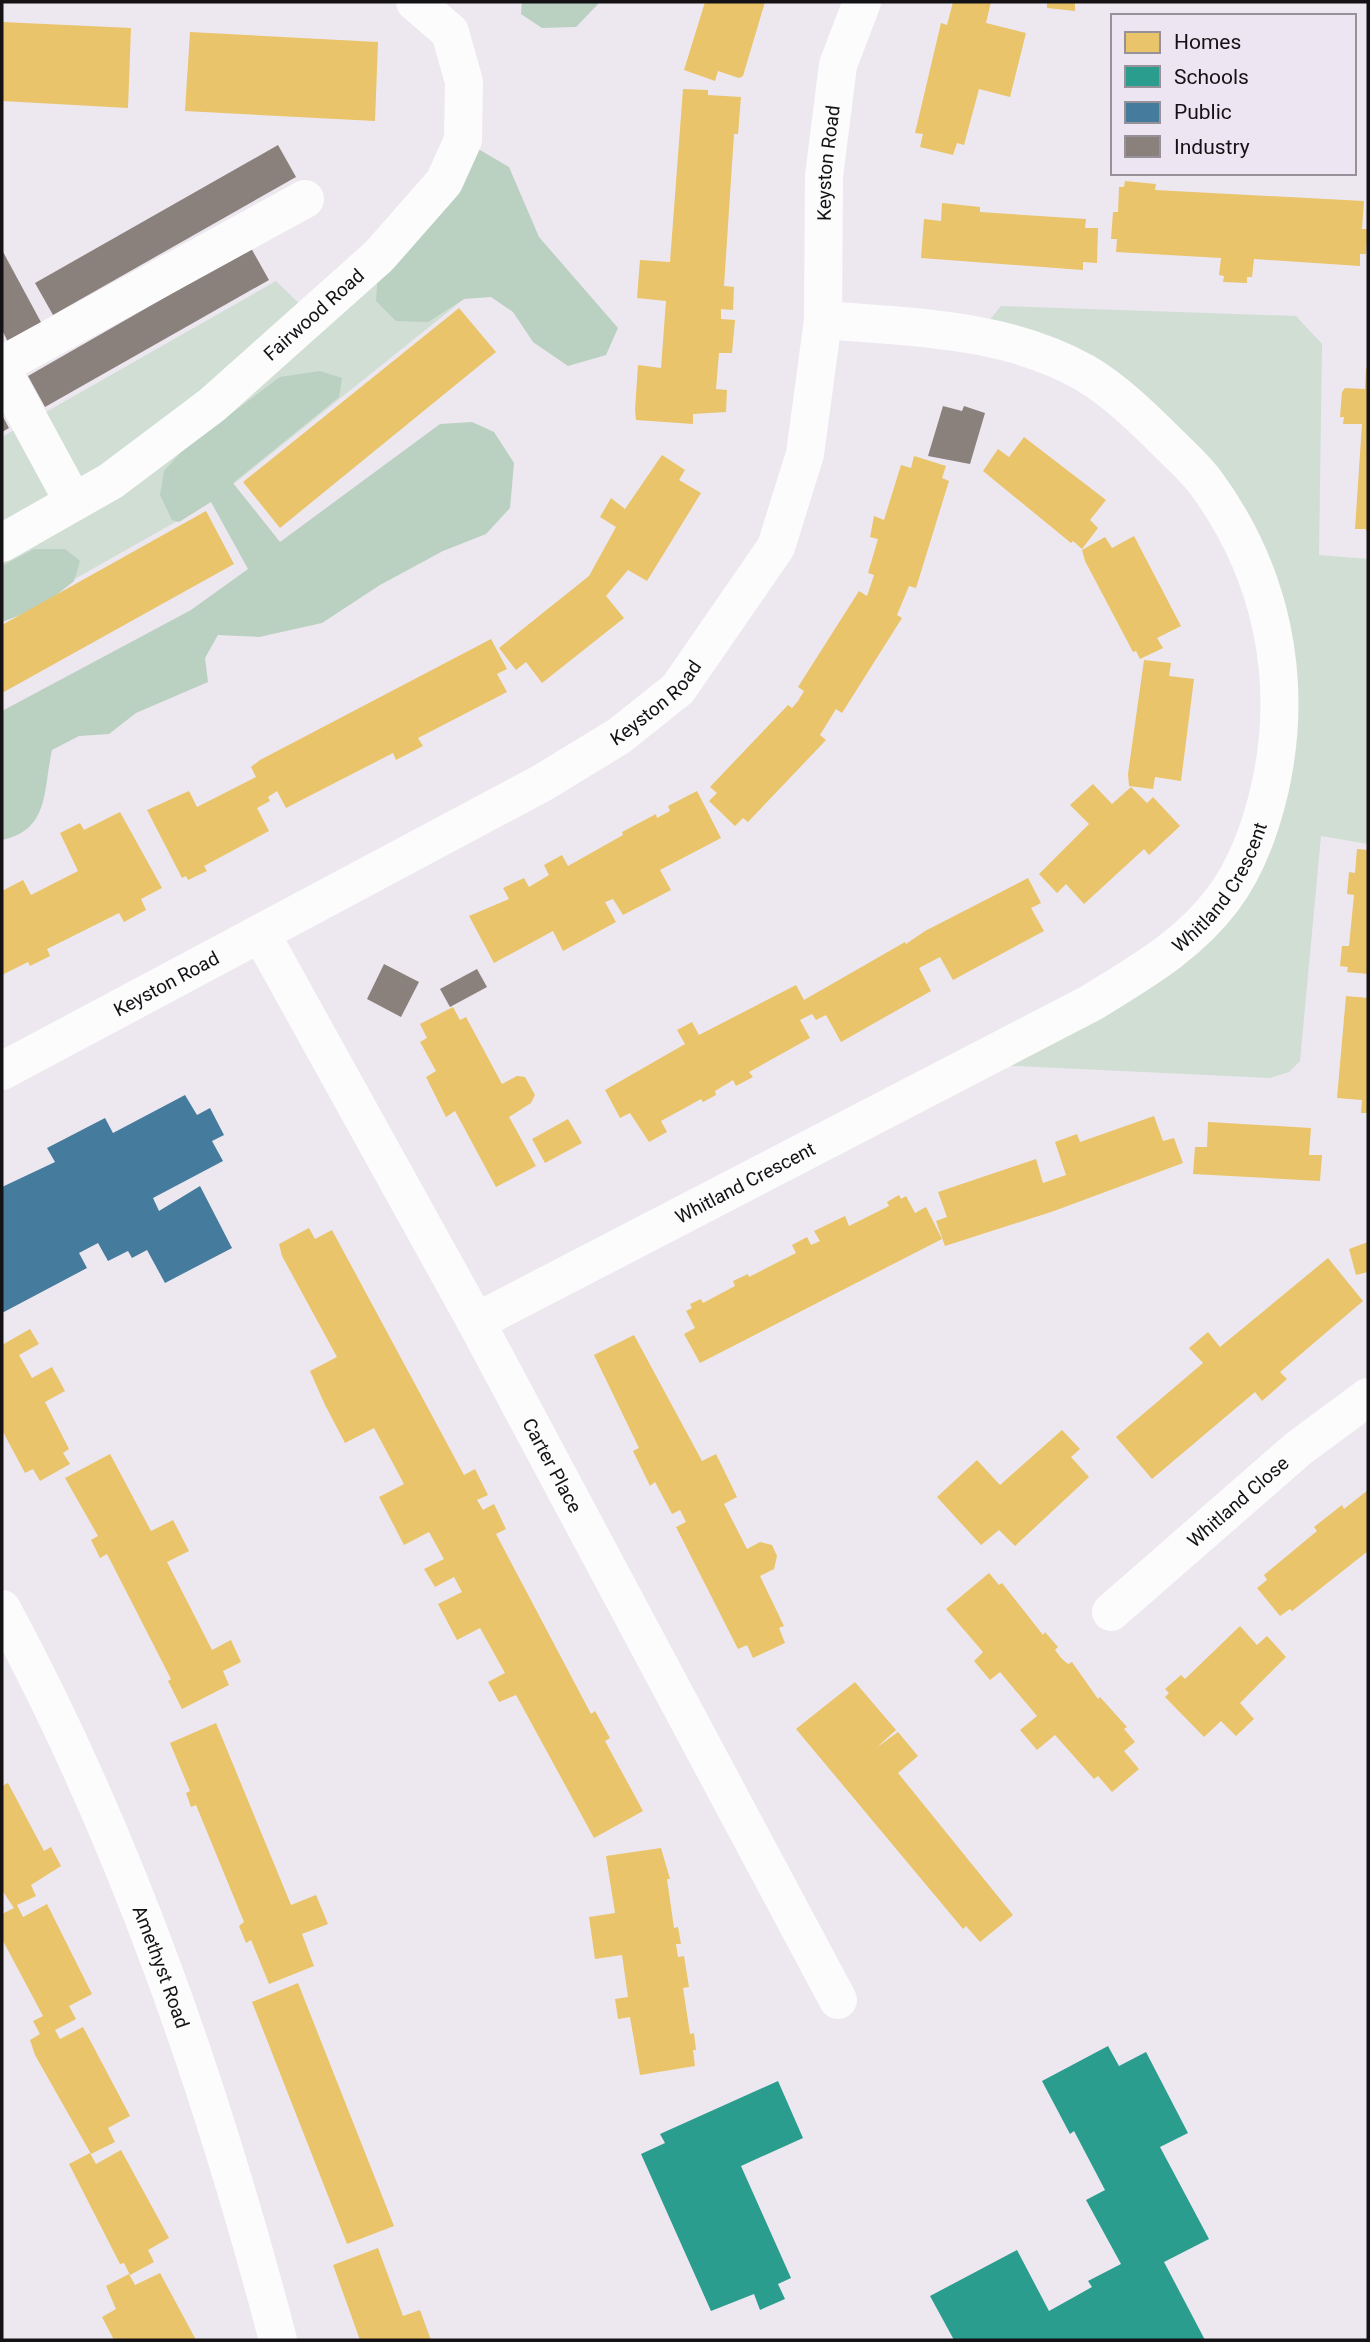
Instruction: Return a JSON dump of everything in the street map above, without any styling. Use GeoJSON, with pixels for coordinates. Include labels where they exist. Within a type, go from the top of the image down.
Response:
{"type":"FeatureCollection","features":[{"type":"Feature","properties":{"kind":"street","name":"Fairwood Road"},"geometry":{"type":"LineString","coordinates":[[2,543],[111,481],[212,405],[379,256],[444,183],[463,140],[464,82],[450,32],[415,2]]}},
{"type":"Feature","properties":{"kind":"street","name":"Keyston Road"},"geometry":{"type":"LineString","coordinates":[[2,1071],[542,783],[619,736],[678,689],[776,547],[805,454],[822,320],[824,176],[836,79],[838,65],[862,2]]}},
{"type":"Feature","properties":{"kind":"street"},"geometry":{"type":"LineString","coordinates":[[73,501],[2,368],[304,199]]}},
{"type":"Feature","properties":{"kind":"street","name":"Whitland Crescent"},"geometry":{"type":"LineString","coordinates":[[477,1322],[1091,1003],[1160,961],[1223,899],[1260,832],[1278,752],[1280,671],[1266,602],[1238,536],[1205,482],[1145,420],[1085,373],[1025,349],[956,331],[822,320]]}},
{"type":"Feature","properties":{"kind":"street","name":"Carter Place"},"geometry":{"type":"LineString","coordinates":[[261,934],[477,1322],[838,2000]]}},
{"type":"Feature","properties":{"kind":"street","name":"Whitland Close"},"geometry":{"type":"LineString","coordinates":[[1111,1612],[1299,1448],[1368,1397]]}},
{"type":"Feature","properties":{"kind":"street","name":"Amethyst Road"},"geometry":{"type":"LineString","coordinates":[[5,1623],[86,1781],[134,1892],[236,2185],[278,2340]]}},
{"type":"Feature","properties":{"kind":"shaded area"},"geometry":{"type":"Polygon","coordinates":[[[379,256],[464,299],[211,502],[2,620],[2,437],[276,281],[312,316],[379,256]]]}},
{"type":"Feature","properties":{"kind":"shaded area"},"geometry":{"type":"Polygon","coordinates":[[[1001,306],[1296,316],[1322,344],[1319,555],[1368,559],[1368,844],[1321,836],[1300,1061],[1289,1072],[1270,1078],[971,1064],[1171,953],[1260,832],[1266,602],[1145,420],[976,337],[1001,306]]]}},
{"type":"Feature","properties":{"kind":"green space"},"geometry":{"type":"Polygon","coordinates":[[[522,2],[600,2],[576,27],[542,28],[521,14],[522,2]]]}},
{"type":"Feature","properties":{"kind":"green space"},"geometry":{"type":"Polygon","coordinates":[[[463,140],[509,167],[539,237],[618,328],[606,355],[568,366],[533,342],[513,312],[491,297],[464,299],[428,322],[396,321],[376,301],[379,256],[463,140]]]}},
{"type":"Feature","properties":{"kind":"green space"},"geometry":{"type":"Polygon","coordinates":[[[320,371],[342,378],[339,397],[233,483],[280,542],[440,424],[472,422],[494,432],[514,463],[510,508],[486,534],[443,551],[380,585],[322,623],[259,637],[218,635],[205,658],[208,682],[136,713],[109,734],[79,736],[52,750],[45,793],[37,818],[18,835],[2,840],[2,711],[191,610],[248,569],[211,502],[179,522],[172,520],[160,495],[164,471],[183,450],[280,377],[320,371]]]}},
{"type":"Feature","properties":{"kind":"green space"},"geometry":{"type":"Polygon","coordinates":[[[34,549],[65,549],[80,561],[74,581],[41,607],[2,622],[2,566],[34,549]]]}},
{"type":"Feature","properties":{"kind":"building: Homes"},"geometry":{"type":"Polygon","coordinates":[[[705,2],[765,2],[743,76],[739,78],[718,71],[715,81],[684,70],[705,2]]]}},
{"type":"Feature","properties":{"kind":"building: Homes"},"geometry":{"type":"Polygon","coordinates":[[[953,2],[991,2],[986,23],[1026,33],[1010,97],[979,89],[964,145],[957,143],[953,155],[920,147],[923,134],[915,133],[941,23],[947,25],[953,2]]]}},
{"type":"Feature","properties":{"kind":"building: Homes"},"geometry":{"type":"Polygon","coordinates":[[[1047,2],[1075,2],[1075,11],[1047,8],[1047,2]]]}},
{"type":"Feature","properties":{"kind":"building: Homes"},"geometry":{"type":"Polygon","coordinates":[[[2,22],[131,28],[128,108],[2,101],[2,22]]]}},
{"type":"Feature","properties":{"kind":"building: Homes"},"geometry":{"type":"Polygon","coordinates":[[[190,32],[378,42],[375,121],[185,111],[190,32]]]}},
{"type":"Feature","properties":{"kind":"building: Homes"},"geometry":{"type":"Polygon","coordinates":[[[683,89],[708,90],[708,95],[741,97],[738,134],[734,134],[724,286],[734,287],[733,310],[721,309],[721,319],[735,320],[732,353],[719,353],[716,389],[727,390],[726,412],[693,414],[693,424],[636,420],[635,410],[638,365],[661,368],[666,301],[637,298],[640,260],[670,262],[683,89]]]}},
{"type":"Feature","properties":{"kind":"building: Homes"},"geometry":{"type":"Polygon","coordinates":[[[1125,181],[1156,184],[1155,190],[1364,201],[1362,229],[1368,229],[1366,254],[1360,254],[1360,266],[1254,259],[1252,277],[1247,277],[1247,283],[1223,282],[1224,276],[1219,275],[1221,258],[1116,252],[1117,239],[1111,239],[1113,212],[1118,212],[1119,187],[1124,187],[1125,181]]]}},
{"type":"Feature","properties":{"kind":"building: Homes"},"geometry":{"type":"Polygon","coordinates":[[[942,203],[980,207],[980,212],[1086,219],[1085,228],[1098,228],[1097,263],[1083,262],[1083,270],[921,258],[924,219],[941,221],[942,203]]]}},
{"type":"Feature","properties":{"kind":"building: Homes"},"geometry":{"type":"Polygon","coordinates":[[[459,308],[496,352],[280,528],[243,482],[459,308]]]}},
{"type":"Feature","properties":{"kind":"building: Homes"},"geometry":{"type":"Polygon","coordinates":[[[1366,368],[1368,536],[1366,529],[1355,529],[1362,424],[1343,424],[1344,417],[1340,417],[1342,392],[1345,388],[1365,389],[1366,368]]]}},
{"type":"Feature","properties":{"kind":"building: Homes"},"geometry":{"type":"Polygon","coordinates":[[[1024,437],[1106,500],[1090,520],[1098,528],[1082,549],[983,471],[998,449],[1009,457],[1024,437]]]}},
{"type":"Feature","properties":{"kind":"building: Homes"},"geometry":{"type":"Polygon","coordinates":[[[662,455],[685,470],[679,480],[701,493],[647,581],[628,570],[606,596],[624,618],[542,683],[526,662],[516,670],[499,648],[589,576],[616,527],[600,517],[611,498],[625,509],[662,455]]]}},
{"type":"Feature","properties":{"kind":"building: Homes"},"geometry":{"type":"Polygon","coordinates":[[[914,456],[946,466],[942,478],[949,481],[916,588],[909,586],[897,615],[902,618],[842,713],[836,709],[820,735],[826,740],[748,822],[743,818],[735,826],[709,801],[717,793],[710,787],[788,705],[792,708],[798,701],[804,691],[798,687],[859,591],[867,596],[874,575],[868,573],[878,539],[870,537],[874,516],[884,520],[901,465],[911,468],[914,456]]]}},
{"type":"Feature","properties":{"kind":"building: Homes"},"geometry":{"type":"Polygon","coordinates":[[[206,511],[234,564],[2,693],[2,625],[206,511]]]}},
{"type":"Feature","properties":{"kind":"building: Homes"},"geometry":{"type":"Polygon","coordinates":[[[1134,536],[1181,626],[1157,638],[1163,648],[1140,659],[1136,651],[1133,652],[1085,561],[1082,550],[1105,537],[1112,548],[1134,536]]]}},
{"type":"Feature","properties":{"kind":"building: Homes"},"geometry":{"type":"Polygon","coordinates":[[[491,639],[507,669],[497,674],[507,692],[418,738],[423,746],[396,760],[393,753],[286,808],[277,791],[268,797],[270,801],[257,808],[269,831],[204,866],[207,871],[188,880],[186,876],[182,878],[147,810],[189,791],[197,807],[256,777],[251,767],[260,760],[491,639]]]}},
{"type":"Feature","properties":{"kind":"building: Homes"},"geometry":{"type":"Polygon","coordinates":[[[1144,660],[1171,663],[1169,676],[1194,679],[1181,781],[1155,777],[1153,789],[1129,786],[1128,774],[1144,660]]]}},
{"type":"Feature","properties":{"kind":"building: Homes"},"geometry":{"type":"Polygon","coordinates":[[[1093,784],[1112,804],[1131,787],[1147,803],[1153,797],[1180,826],[1149,855],[1144,849],[1084,904],[1066,884],[1057,893],[1039,874],[1089,824],[1070,805],[1093,784]]]}},
{"type":"Feature","properties":{"kind":"building: Homes"},"geometry":{"type":"Polygon","coordinates":[[[697,791],[721,838],[660,870],[671,890],[623,915],[613,899],[605,902],[616,922],[563,951],[553,931],[494,963],[469,916],[509,899],[503,888],[524,878],[529,887],[549,875],[544,865],[562,855],[568,866],[623,835],[622,832],[656,814],[657,818],[670,811],[668,806],[697,791]]]}},
{"type":"Feature","properties":{"kind":"building: Homes"},"geometry":{"type":"Polygon","coordinates":[[[120,812],[162,888],[141,899],[146,910],[124,922],[119,913],[47,949],[50,956],[30,966],[28,962],[2,975],[2,891],[23,880],[31,895],[78,871],[60,833],[80,823],[84,830],[120,812]]]}},
{"type":"Feature","properties":{"kind":"building: Homes"},"geometry":{"type":"Polygon","coordinates":[[[1357,849],[1368,850],[1368,974],[1347,972],[1348,967],[1340,966],[1342,946],[1349,946],[1354,895],[1347,894],[1349,872],[1355,873],[1357,849]]]}},
{"type":"Feature","properties":{"kind":"building: Homes"},"geometry":{"type":"Polygon","coordinates":[[[1028,878],[1041,903],[1031,908],[1044,931],[953,980],[940,957],[919,968],[931,991],[841,1042],[826,1015],[816,1020],[812,1014],[800,1020],[810,1038],[749,1072],[753,1077],[736,1086],[733,1080],[715,1091],[716,1095],[703,1102],[701,1099],[661,1121],[667,1132],[649,1142],[630,1113],[620,1118],[605,1090],[685,1044],[677,1030],[692,1022],[699,1035],[796,985],[804,1000],[925,931],[1028,878]]]}},
{"type":"Feature","properties":{"kind":"building: Homes"},"geometry":{"type":"Polygon","coordinates":[[[1346,996],[1368,998],[1368,1113],[1361,1113],[1362,1100],[1337,1098],[1346,996]]]}},
{"type":"Feature","properties":{"kind":"building: Homes"},"geometry":{"type":"Polygon","coordinates":[[[453,1007],[460,1020],[466,1017],[502,1084],[517,1076],[525,1077],[535,1095],[531,1103],[509,1117],[536,1166],[496,1187],[455,1111],[446,1117],[426,1077],[436,1071],[420,1042],[427,1038],[420,1024],[453,1007]]]}},
{"type":"Feature","properties":{"kind":"building: Homes"},"geometry":{"type":"Polygon","coordinates":[[[1154,1116],[1163,1141],[1174,1138],[1183,1163],[1054,1211],[945,1246],[936,1221],[947,1217],[938,1192],[1036,1159],[1043,1183],[1066,1175],[1055,1142],[1077,1134],[1080,1142],[1154,1116]]]}},
{"type":"Feature","properties":{"kind":"building: Homes"},"geometry":{"type":"Polygon","coordinates":[[[568,1119],[582,1143],[545,1163],[532,1139],[568,1119]]]}},
{"type":"Feature","properties":{"kind":"building: Homes"},"geometry":{"type":"Polygon","coordinates":[[[1208,1122],[1311,1128],[1309,1155],[1322,1155],[1320,1181],[1193,1174],[1195,1147],[1207,1147],[1208,1122]]]}},
{"type":"Feature","properties":{"kind":"building: Homes"},"geometry":{"type":"Polygon","coordinates":[[[899,1195],[901,1199],[906,1196],[915,1213],[926,1207],[942,1239],[700,1363],[684,1334],[695,1328],[686,1311],[692,1308],[690,1304],[701,1299],[703,1303],[735,1286],[733,1281],[748,1274],[749,1277],[796,1253],[792,1245],[807,1237],[811,1245],[820,1241],[814,1231],[845,1216],[849,1226],[889,1206],[887,1202],[899,1195]]]}},
{"type":"Feature","properties":{"kind":"building: Homes"},"geometry":{"type":"Polygon","coordinates":[[[309,1228],[315,1239],[332,1230],[464,1475],[475,1469],[488,1495],[477,1500],[483,1510],[494,1504],[506,1529],[496,1534],[591,1714],[595,1711],[610,1738],[605,1741],[643,1811],[594,1838],[516,1695],[499,1702],[488,1682],[505,1673],[480,1628],[457,1640],[438,1604],[462,1592],[454,1577],[435,1587],[424,1569],[444,1559],[429,1532],[404,1545],[379,1497],[404,1484],[374,1428],[345,1443],[325,1405],[310,1371],[337,1357],[282,1256],[279,1244],[309,1228]]]}},
{"type":"Feature","properties":{"kind":"building: Homes"},"geometry":{"type":"Polygon","coordinates":[[[1368,1242],[1368,1272],[1356,1275],[1349,1249],[1368,1242]]]}},
{"type":"Feature","properties":{"kind":"building: Homes"},"geometry":{"type":"Polygon","coordinates":[[[1328,1258],[1363,1301],[1280,1372],[1287,1379],[1262,1401],[1255,1392],[1152,1479],[1116,1437],[1203,1363],[1189,1348],[1208,1332],[1220,1347],[1328,1258]]]}},
{"type":"Feature","properties":{"kind":"building: Homes"},"geometry":{"type":"Polygon","coordinates":[[[30,1329],[39,1344],[19,1355],[32,1378],[52,1367],[65,1391],[45,1402],[69,1449],[63,1453],[70,1464],[40,1481],[33,1469],[25,1473],[2,1430],[2,1345],[30,1329]]]}},
{"type":"Feature","properties":{"kind":"building: Homes"},"geometry":{"type":"Polygon","coordinates":[[[634,1335],[702,1461],[716,1454],[737,1497],[724,1504],[747,1549],[760,1542],[772,1545],[777,1556],[774,1569],[760,1576],[784,1626],[779,1628],[785,1643],[753,1658],[747,1645],[738,1649],[676,1527],[686,1522],[680,1510],[672,1514],[655,1482],[650,1486],[633,1451],[639,1448],[594,1355],[634,1335]]]}},
{"type":"Feature","properties":{"kind":"building: Homes"},"geometry":{"type":"Polygon","coordinates":[[[1062,1430],[1080,1449],[1071,1457],[1089,1477],[1015,1546],[999,1530],[981,1545],[937,1497],[977,1460],[1000,1485],[1062,1430]]]}},
{"type":"Feature","properties":{"kind":"building: Homes"},"geometry":{"type":"Polygon","coordinates":[[[110,1454],[151,1531],[173,1520],[189,1551],[167,1562],[212,1650],[231,1640],[241,1662],[223,1671],[229,1685],[182,1709],[168,1681],[171,1679],[107,1554],[100,1558],[91,1540],[98,1536],[65,1478],[110,1454]]]}},
{"type":"Feature","properties":{"kind":"building: Homes"},"geometry":{"type":"Polygon","coordinates":[[[1368,1490],[1368,1551],[1292,1611],[1290,1609],[1280,1616],[1257,1588],[1267,1580],[1264,1575],[1317,1531],[1314,1527],[1342,1505],[1344,1509],[1368,1490]]]}},
{"type":"Feature","properties":{"kind":"building: Homes"},"geometry":{"type":"Polygon","coordinates":[[[989,1573],[999,1585],[1002,1583],[1043,1635],[1045,1632],[1058,1647],[1055,1650],[1062,1659],[1068,1664],[1072,1662],[1098,1699],[1100,1697],[1127,1727],[1124,1729],[1135,1742],[1124,1751],[1139,1769],[1112,1792],[1098,1776],[1094,1779],[1055,1735],[1037,1750],[1020,1730],[1037,1716],[1000,1672],[990,1680],[974,1661],[983,1652],[946,1609],[989,1573]]]}},
{"type":"Feature","properties":{"kind":"building: Homes"},"geometry":{"type":"Polygon","coordinates":[[[1240,1626],[1257,1645],[1267,1636],[1286,1657],[1240,1703],[1254,1719],[1236,1736],[1221,1721],[1204,1737],[1165,1697],[1169,1693],[1165,1689],[1181,1675],[1185,1679],[1240,1626]]]}},
{"type":"Feature","properties":{"kind":"building: Homes"},"geometry":{"type":"Polygon","coordinates":[[[855,1682],[896,1730],[876,1748],[898,1732],[918,1756],[898,1773],[1013,1915],[980,1942],[966,1926],[963,1929],[796,1729],[855,1682]]]}},
{"type":"Feature","properties":{"kind":"building: Homes"},"geometry":{"type":"Polygon","coordinates":[[[216,1723],[291,1905],[316,1895],[328,1924],[302,1934],[314,1966],[269,1984],[251,1940],[246,1943],[239,1926],[244,1922],[196,1805],[191,1807],[186,1793],[190,1791],[170,1743],[216,1723]]]}},
{"type":"Feature","properties":{"kind":"building: Homes"},"geometry":{"type":"Polygon","coordinates":[[[8,1783],[44,1851],[51,1847],[61,1866],[31,1885],[36,1896],[17,1905],[23,1917],[47,1904],[92,1994],[69,2006],[76,2019],[55,2030],[60,2039],[83,2027],[130,2116],[108,2128],[115,2142],[91,2154],[35,2055],[30,2040],[40,2034],[33,2021],[43,2016],[2,1939],[2,1914],[14,1908],[2,1890],[2,1786],[8,1783]]]}},
{"type":"Feature","properties":{"kind":"building: Homes"},"geometry":{"type":"Polygon","coordinates":[[[661,1848],[670,1879],[667,1879],[674,1928],[678,1927],[681,1944],[676,1944],[678,1957],[684,1956],[689,1987],[683,1988],[690,2034],[694,2033],[695,2066],[640,2075],[630,2017],[618,2019],[615,1999],[628,1997],[622,1955],[595,1959],[589,1917],[615,1913],[606,1856],[661,1848]]]}},
{"type":"Feature","properties":{"kind":"building: Homes"},"geometry":{"type":"Polygon","coordinates":[[[298,1983],[394,2226],[347,2244],[252,2002],[298,1983]]]}},
{"type":"Feature","properties":{"kind":"building: Homes"},"geometry":{"type":"Polygon","coordinates":[[[121,2150],[169,2238],[148,2250],[154,2262],[130,2275],[124,2263],[120,2264],[69,2164],[90,2153],[96,2164],[121,2150]]]}},
{"type":"Feature","properties":{"kind":"building: Homes"},"geometry":{"type":"Polygon","coordinates":[[[378,2248],[403,2316],[420,2310],[431,2340],[360,2340],[333,2265],[378,2248]]]}},
{"type":"Feature","properties":{"kind":"building: Homes"},"geometry":{"type":"Polygon","coordinates":[[[160,2273],[196,2340],[114,2340],[102,2317],[116,2309],[106,2286],[129,2274],[135,2285],[160,2273]]]}},
{"type":"Feature","properties":{"kind":"building: Schools"},"geometry":{"type":"Polygon","coordinates":[[[1108,2046],[1119,2066],[1146,2052],[1188,2133],[1160,2147],[1209,2239],[1164,2262],[1205,2340],[954,2340],[930,2296],[1017,2250],[1049,2311],[1092,2287],[1088,2281],[1121,2264],[1086,2200],[1105,2190],[1074,2131],[1070,2134],[1042,2081],[1108,2046]]]}},
{"type":"Feature","properties":{"kind":"building: Schools"},"geometry":{"type":"Polygon","coordinates":[[[778,2081],[803,2138],[741,2166],[791,2278],[778,2284],[785,2299],[760,2310],[754,2294],[711,2311],[641,2154],[665,2143],[660,2134],[778,2081]]]}},
{"type":"Feature","properties":{"kind":"building: Public"},"geometry":{"type":"Polygon","coordinates":[[[185,1095],[197,1115],[210,1108],[224,1135],[212,1141],[223,1161],[153,1198],[159,1211],[200,1186],[232,1248],[165,1283],[147,1250],[132,1258],[128,1251],[108,1261],[98,1243],[79,1253],[87,1268],[2,1313],[2,1187],[55,1162],[47,1148],[105,1118],[113,1133],[185,1095]]]}},
{"type":"Feature","properties":{"kind":"building: Industry"},"geometry":{"type":"Polygon","coordinates":[[[278,145],[296,177],[53,315],[35,283],[278,145]]]}},
{"type":"Feature","properties":{"kind":"building: Industry"},"geometry":{"type":"Polygon","coordinates":[[[251,248],[269,280],[45,407],[28,376],[251,248]]]}},
{"type":"Feature","properties":{"kind":"building: Industry"},"geometry":{"type":"Polygon","coordinates":[[[2,250],[42,324],[8,342],[2,330],[2,250]]]}},
{"type":"Feature","properties":{"kind":"building: Industry"},"geometry":{"type":"Polygon","coordinates":[[[943,406],[962,411],[964,406],[985,413],[970,464],[928,456],[943,406]]]}},
{"type":"Feature","properties":{"kind":"building: Industry"},"geometry":{"type":"Polygon","coordinates":[[[2,415],[9,428],[2,432],[2,415]]]}},
{"type":"Feature","properties":{"kind":"building: Industry"},"geometry":{"type":"Polygon","coordinates":[[[384,964],[419,982],[401,1017],[367,999],[384,964]]]}},
{"type":"Feature","properties":{"kind":"building: Industry"},"geometry":{"type":"Polygon","coordinates":[[[477,969],[487,987],[450,1007],[440,989],[477,969]]]}}]}
